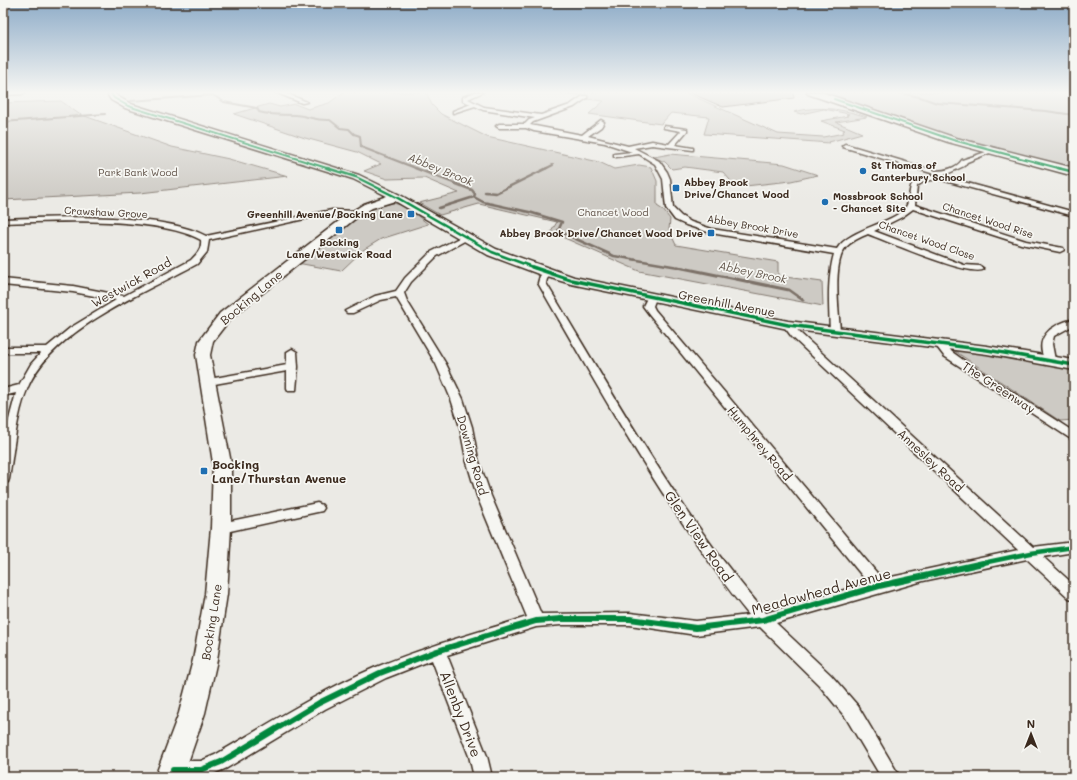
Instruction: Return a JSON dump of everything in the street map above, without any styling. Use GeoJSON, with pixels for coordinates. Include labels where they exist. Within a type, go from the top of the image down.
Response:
{"type":"FeatureCollection","features":[{"type":"Feature","properties":{"kind":"highway"},"geometry":{"type":"LineString","coordinates":[[917,128],[990,151],[1074,172]]}},
{"type":"Feature","properties":{"kind":"street"},"geometry":{"type":"LineString","coordinates":[[199,128],[356,178],[396,197]]}},
{"type":"Feature","properties":{"kind":"street","name":"Abbey Brook Drive"},"geometry":{"type":"LineString","coordinates":[[535,128],[584,136],[638,152],[655,162],[665,173],[666,197],[670,208],[677,217],[687,222],[710,230],[838,252]]}},
{"type":"Feature","properties":{"kind":"street"},"geometry":{"type":"LineString","coordinates":[[584,136],[595,128]]}},
{"type":"Feature","properties":{"kind":"street"},"geometry":{"type":"LineString","coordinates":[[671,145],[685,130],[675,128]]}},
{"type":"Feature","properties":{"kind":"street"},"geometry":{"type":"LineString","coordinates":[[563,141],[569,134]]}},
{"type":"Feature","properties":{"kind":"street"},"geometry":{"type":"LineString","coordinates":[[626,148],[646,143],[671,145],[691,149]]}},
{"type":"Feature","properties":{"kind":"street"},"geometry":{"type":"LineString","coordinates":[[845,146],[936,173],[945,172],[962,165],[964,161],[990,151]]}},
{"type":"Feature","properties":{"kind":"street"},"geometry":{"type":"LineString","coordinates":[[616,155],[638,152]]}},
{"type":"Feature","properties":{"kind":"street"},"geometry":{"type":"LineString","coordinates":[[834,331],[835,261],[838,252],[845,243],[896,218],[911,206],[914,185],[923,179],[938,177],[1074,214]]}},
{"type":"Feature","properties":{"kind":"street","name":"Bocking Lane"},"geometry":{"type":"LineString","coordinates":[[171,774],[192,713],[205,660],[216,594],[221,528],[222,463],[209,382],[203,355],[206,341],[225,316],[356,213],[368,206],[396,197]]}},
{"type":"Feature","properties":{"kind":"street","name":"Greenhill Avenue"},"geometry":{"type":"LineString","coordinates":[[396,197],[466,238],[499,254],[548,273],[602,288],[788,325],[939,343],[1074,365]]}},
{"type":"Feature","properties":{"kind":"street","name":"Chancet Wood Rise"},"geometry":{"type":"LineString","coordinates":[[911,206],[940,214],[1030,244],[1060,250]]}},
{"type":"Feature","properties":{"kind":"street"},"geometry":{"type":"LineString","coordinates":[[205,239],[318,214],[332,212],[356,213]]}},
{"type":"Feature","properties":{"kind":"street","name":"Crawshaw Grove"},"geometry":{"type":"LineString","coordinates":[[3,221],[56,219],[139,223],[187,230],[201,235],[205,239]]}},
{"type":"Feature","properties":{"kind":"street","name":"Chancet Wood Close"},"geometry":{"type":"LineString","coordinates":[[867,232],[963,267],[980,269]]}},
{"type":"Feature","properties":{"kind":"street"},"geometry":{"type":"LineString","coordinates":[[350,310],[378,298],[400,293],[408,280],[434,254],[466,238]]}},
{"type":"Feature","properties":{"kind":"street","name":"Westwick Road"},"geometry":{"type":"LineString","coordinates":[[3,479],[10,434],[23,387],[28,377],[49,350],[83,324],[194,262],[206,248],[205,239]]}},
{"type":"Feature","properties":{"kind":"street","name":"Glen View Road"},"geometry":{"type":"LineString","coordinates":[[548,273],[543,278],[542,283],[629,430],[677,505],[736,589],[763,620],[825,680],[852,712],[891,777]]}},
{"type":"Feature","properties":{"kind":"street"},"geometry":{"type":"LineString","coordinates":[[3,282],[73,289],[126,299]]}},
{"type":"Feature","properties":{"kind":"street","name":"Downing Road"},"geometry":{"type":"LineString","coordinates":[[400,293],[402,300],[441,364],[457,399],[466,427],[472,459],[484,496],[536,622]]}},
{"type":"Feature","properties":{"kind":"street","name":"Humphrey Road"},"geometry":{"type":"LineString","coordinates":[[651,298],[648,306],[652,312],[879,586]]}},
{"type":"Feature","properties":{"kind":"street"},"geometry":{"type":"LineString","coordinates":[[1050,360],[1045,343],[1048,336],[1059,328],[1074,322]]}},
{"type":"Feature","properties":{"kind":"street","name":"Annesley Road"},"geometry":{"type":"LineString","coordinates":[[788,325],[796,335],[1074,594]]}},
{"type":"Feature","properties":{"kind":"street","name":"The Greenway"},"geometry":{"type":"LineString","coordinates":[[939,343],[948,354],[962,364],[1074,437]]}},
{"type":"Feature","properties":{"kind":"street"},"geometry":{"type":"LineString","coordinates":[[3,350],[49,350]]}},
{"type":"Feature","properties":{"kind":"street"},"geometry":{"type":"LineString","coordinates":[[292,352],[292,388]]}},
{"type":"Feature","properties":{"kind":"street"},"geometry":{"type":"LineString","coordinates":[[209,382],[293,367]]}},
{"type":"Feature","properties":{"kind":"street"},"geometry":{"type":"LineString","coordinates":[[3,393],[23,387]]}},
{"type":"Feature","properties":{"kind":"street"},"geometry":{"type":"LineString","coordinates":[[1062,428],[1074,427]]}},
{"type":"Feature","properties":{"kind":"street"},"geometry":{"type":"LineString","coordinates":[[221,528],[317,508]]}},
{"type":"Feature","properties":{"kind":"street","name":"Meadowhead Avenue"},"geometry":{"type":"LineString","coordinates":[[171,774],[201,770],[221,762],[319,703],[380,673],[437,651],[536,622],[561,619],[630,619],[665,625],[696,628],[763,620],[879,586],[1031,553],[1074,547]]}},
{"type":"Feature","properties":{"kind":"street","name":"Allenby Drive"},"geometry":{"type":"LineString","coordinates":[[437,651],[478,756],[483,777]]}},
{"type":"Feature","properties":{"kind":"green space","name":"Park Bank Wood"},"geometry":{"type":"Polygon","coordinates":[[[3,128],[120,128],[172,147],[229,159],[288,176],[140,193],[3,200],[3,128]]]}},
{"type":"Feature","properties":{"kind":"green space","name":"Chancet Wood"},"geometry":{"type":"Polygon","coordinates":[[[277,128],[470,128],[487,137],[599,162],[614,169],[639,165],[651,167],[657,181],[657,206],[663,210],[670,219],[669,230],[676,245],[778,262],[778,276],[822,282],[823,306],[639,271],[551,232],[557,222],[479,204],[440,215],[419,203],[459,193],[424,178],[387,179],[364,171],[381,164],[357,152],[305,138],[277,128]]]}},
{"type":"Feature","properties":{"kind":"green space"},"geometry":{"type":"Polygon","coordinates":[[[706,128],[765,128],[778,134],[823,137],[844,133],[843,131],[845,130],[841,128],[851,128],[862,133],[829,142],[830,143],[704,134],[706,128]]]}},
{"type":"Feature","properties":{"kind":"green space"},"geometry":{"type":"Polygon","coordinates":[[[927,128],[1074,128],[1074,169],[927,128]]]}},
{"type":"Feature","properties":{"kind":"green space"},"geometry":{"type":"Polygon","coordinates":[[[670,154],[784,164],[818,175],[791,181],[736,187],[723,172],[685,167],[672,169],[665,162],[654,157],[670,154]]]}},
{"type":"Feature","properties":{"kind":"green space"},"geometry":{"type":"Polygon","coordinates":[[[393,203],[405,206],[428,224],[381,239],[363,250],[341,271],[297,263],[353,219],[366,212],[393,203]]]}},
{"type":"Feature","properties":{"kind":"green space"},"geometry":{"type":"Polygon","coordinates":[[[953,350],[963,350],[1074,369],[1074,420],[1060,421],[953,350]]]}},
{"type":"Feature","properties":{"kind":"waterway","name":"Abbey Brook"},"geometry":{"type":"LineString","coordinates":[[344,128],[349,129],[354,134],[360,136],[361,147],[418,169]]}},
{"type":"Feature","properties":{"kind":"waterway"},"geometry":{"type":"LineString","coordinates":[[547,168],[553,165]]}},
{"type":"Feature","properties":{"kind":"waterway","name":"Abbey Brook"},"geometry":{"type":"LineString","coordinates":[[415,168],[472,190],[475,194],[474,197]]}},
{"type":"Feature","properties":{"kind":"waterway"},"geometry":{"type":"LineString","coordinates":[[485,192],[496,193],[547,168]]}},
{"type":"Feature","properties":{"kind":"waterway"},"geometry":{"type":"LineString","coordinates":[[439,208],[474,197]]}},
{"type":"Feature","properties":{"kind":"waterway","name":"Abbey Brook"},"geometry":{"type":"LineString","coordinates":[[474,197],[483,202],[529,212],[562,222],[558,231],[614,256],[684,268]]}},
{"type":"Feature","properties":{"kind":"waterway","name":"Abbey Brook"},"geometry":{"type":"LineString","coordinates":[[678,267],[789,290],[803,300]]}},
{"type":"Feature","properties":{"kind":"cycle path"},"geometry":{"type":"LineString","coordinates":[[200,128],[356,177],[396,197],[492,252],[571,280],[651,298],[788,325],[987,350],[1074,365]]}},
{"type":"Feature","properties":{"kind":"cycle path"},"geometry":{"type":"LineString","coordinates":[[918,128],[1013,157],[1074,172]]}},
{"type":"Feature","properties":{"kind":"cycle path"},"geometry":{"type":"LineString","coordinates":[[173,770],[201,770],[221,762],[319,703],[380,673],[437,651],[536,621],[561,619],[630,619],[665,625],[696,628],[763,620],[879,586],[923,575],[1031,553],[1074,547]]}},
{"type":"Feature","properties":{"kind":"place","name":"St Thomas of Canterbury School"},"geometry":{"type":"Point","coordinates":[863,171]}},
{"type":"Feature","properties":{"kind":"place","name":"Abbey Brook Drive/Chancet Wood"},"geometry":{"type":"Point","coordinates":[676,188]}},
{"type":"Feature","properties":{"kind":"place","name":"Mossbrook School - Chancet Site"},"geometry":{"type":"Point","coordinates":[825,202]}},
{"type":"Feature","properties":{"kind":"place","name":"Greenhill Avenue/Bocking Lane"},"geometry":{"type":"Point","coordinates":[411,214]}},
{"type":"Feature","properties":{"kind":"place","name":"Bocking Lane/Westwick Road"},"geometry":{"type":"Point","coordinates":[339,230]}},
{"type":"Feature","properties":{"kind":"place","name":"Abbey Brook Drive/Chancet Wood Drive"},"geometry":{"type":"Point","coordinates":[711,233]}},
{"type":"Feature","properties":{"kind":"place","name":"Bocking Lane/Thurstan Avenue"},"geometry":{"type":"Point","coordinates":[204,471]}}]}
